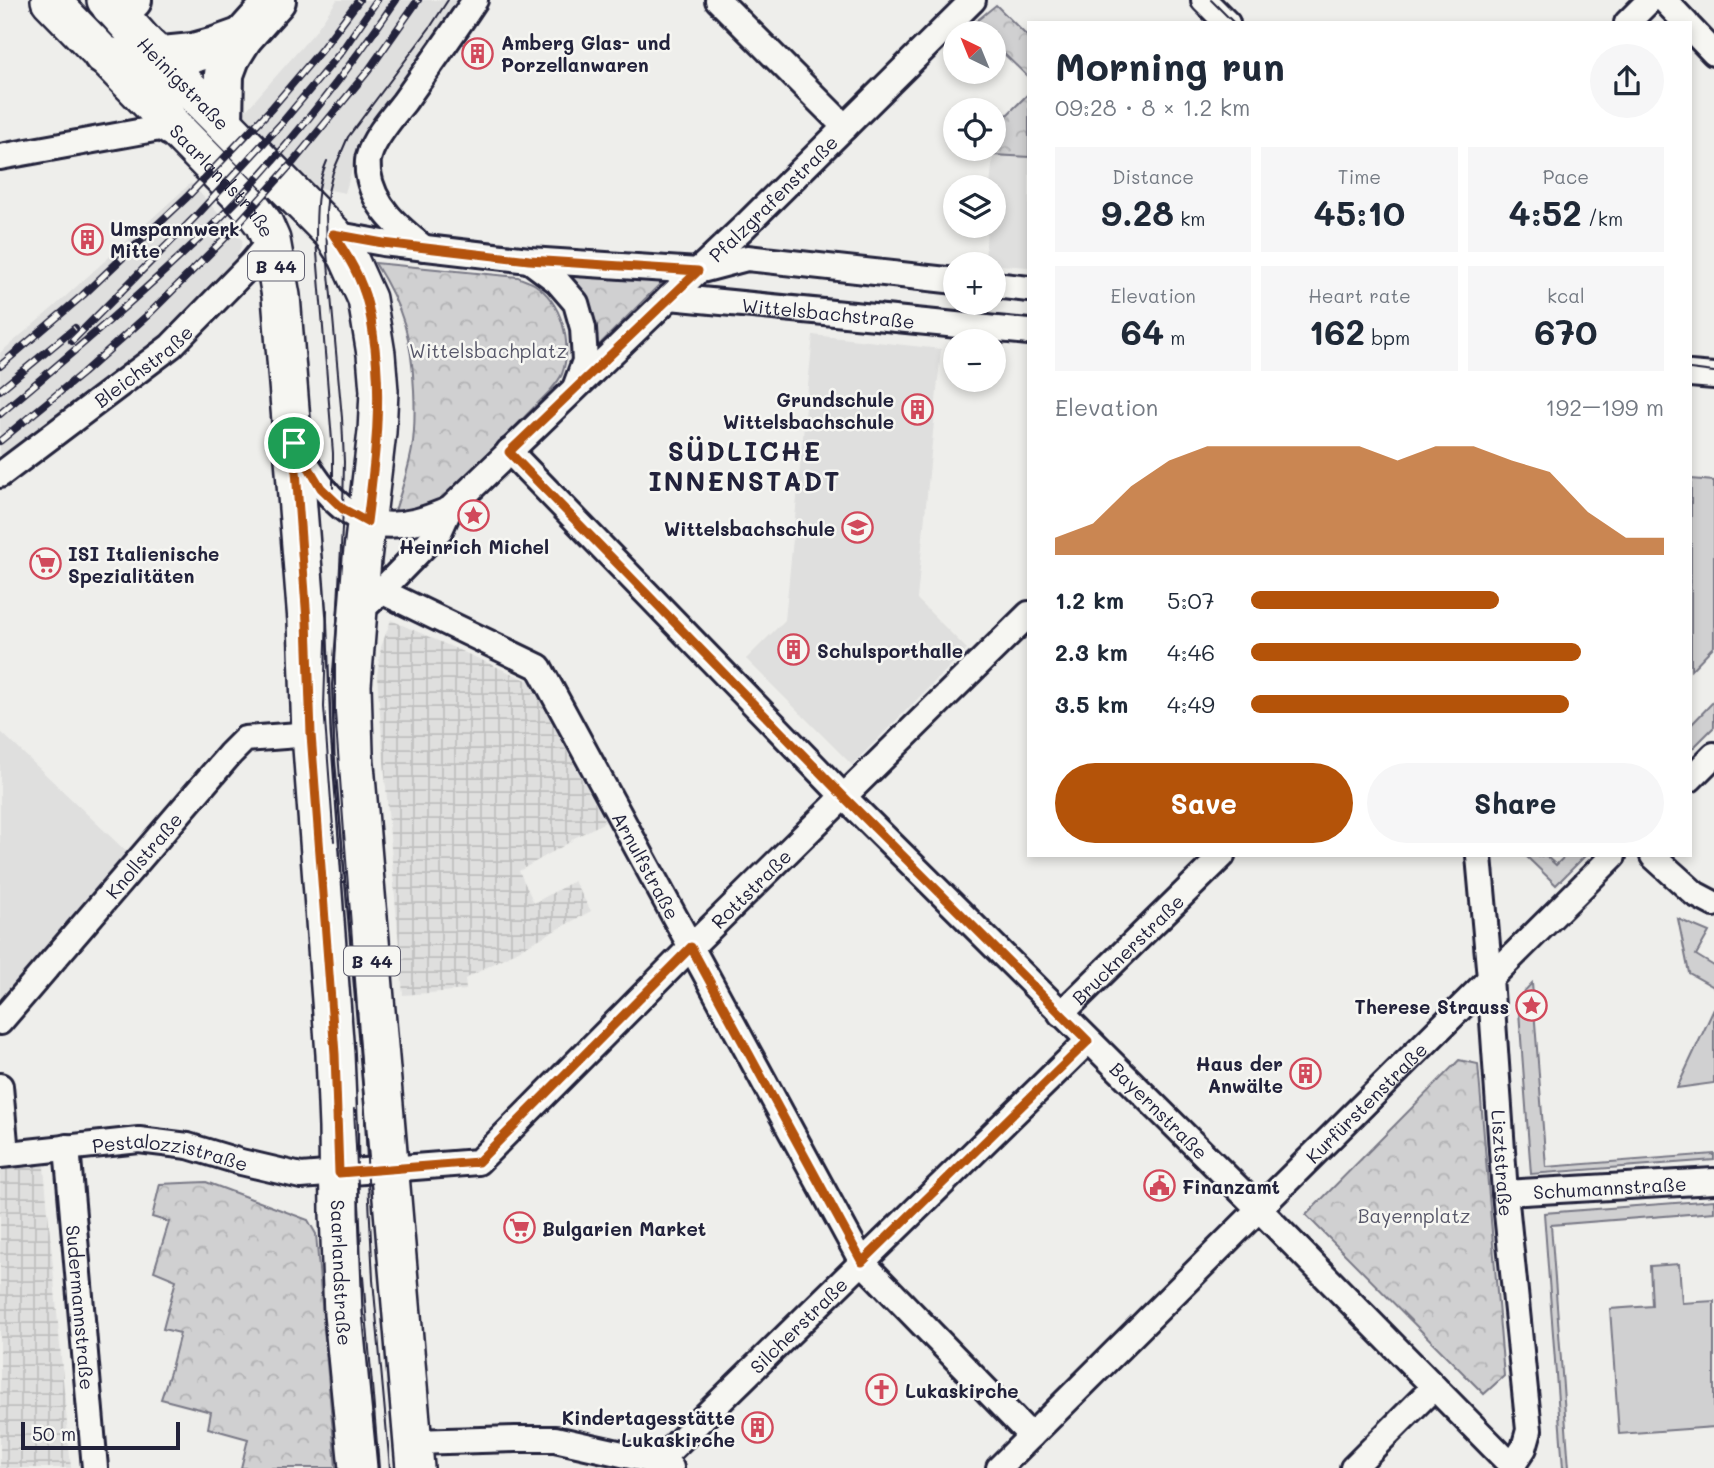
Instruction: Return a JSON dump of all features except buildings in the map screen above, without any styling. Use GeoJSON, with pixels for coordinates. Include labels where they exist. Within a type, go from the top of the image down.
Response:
{"type":"FeatureCollection","features":[{"type":"Feature","properties":{"kind":"highway"},"geometry":{"type":"LineString","coordinates":[[229,128],[224,75],[230,58],[243,37],[276,0]]}},
{"type":"Feature","properties":{"kind":"highway"},"geometry":{"type":"LineString","coordinates":[[103,55],[122,60],[153,54],[193,53],[243,37]]}},
{"type":"Feature","properties":{"kind":"highway"},"geometry":{"type":"LineString","coordinates":[[153,54],[156,100],[172,126]]}},
{"type":"Feature","properties":{"kind":"main road"},"geometry":{"type":"LineString","coordinates":[[50,0],[103,55]]}},
{"type":"Feature","properties":{"kind":"main road","name":"Heinigstraße"},"geometry":{"type":"LineString","coordinates":[[116,2],[153,54],[229,128]]}},
{"type":"Feature","properties":{"kind":"main road","name":"Saarlandstraße"},"geometry":{"type":"LineString","coordinates":[[103,55],[250,205],[264,223],[271,240],[281,296],[307,621],[311,734],[335,1054],[344,1314],[358,1468]]}},
{"type":"Feature","properties":{"kind":"main road","name":"B 44"},"geometry":{"type":"LineString","coordinates":[[229,128],[333,234],[348,257],[362,286],[376,354],[379,391],[377,432],[367,522],[369,603],[352,685],[354,753],[414,1455]]}},
{"type":"Feature","properties":{"kind":"street"},"geometry":{"type":"LineString","coordinates":[[424,248],[393,223],[381,208],[373,192],[368,171],[369,156],[380,135],[475,0]]}},
{"type":"Feature","properties":{"kind":"street"},"geometry":{"type":"LineString","coordinates":[[718,0],[845,127]]}},
{"type":"Feature","properties":{"kind":"street","name":"Pfalzgrafenstraße"},"geometry":{"type":"LineString","coordinates":[[369,603],[440,530],[449,510],[744,227],[972,0]]}},
{"type":"Feature","properties":{"kind":"street"},"geometry":{"type":"LineString","coordinates":[[1204,0],[1225,21]]}},
{"type":"Feature","properties":{"kind":"street"},"geometry":{"type":"LineString","coordinates":[[1629,21],[1650,0]]}},
{"type":"Feature","properties":{"kind":"street"},"geometry":{"type":"LineString","coordinates":[[1664,0],[1684,21]]}},
{"type":"Feature","properties":{"kind":"street"},"geometry":{"type":"LineString","coordinates":[[1692,30],[1714,52]]}},
{"type":"Feature","properties":{"kind":"street"},"geometry":{"type":"LineString","coordinates":[[0,157],[172,126]]}},
{"type":"Feature","properties":{"kind":"street"},"geometry":{"type":"LineString","coordinates":[[333,234],[383,243],[529,260],[698,271],[747,258],[943,280]]}},
{"type":"Feature","properties":{"kind":"street","name":"Bleichstraße"},"geometry":{"type":"LineString","coordinates":[[0,475],[172,346],[271,240]]}},
{"type":"Feature","properties":{"kind":"street"},"geometry":{"type":"LineString","coordinates":[[529,260],[557,281],[576,303],[583,328],[585,361],[575,388]]}},
{"type":"Feature","properties":{"kind":"street"},"geometry":{"type":"LineString","coordinates":[[1006,286],[1027,289]]}},
{"type":"Feature","properties":{"kind":"street","name":"Wittelsbachstraße"},"geometry":{"type":"LineString","coordinates":[[670,297],[1027,332]]}},
{"type":"Feature","properties":{"kind":"street"},"geometry":{"type":"LineString","coordinates":[[1692,374],[1714,376]]}},
{"type":"Feature","properties":{"kind":"street","name":"Pfalzgrafenstraße"},"geometry":{"type":"LineString","coordinates":[[294,443],[321,488],[343,509],[367,522],[386,525],[412,523],[449,510]]}},
{"type":"Feature","properties":{"kind":"street","name":"Bayernstraße"},"geometry":{"type":"LineString","coordinates":[[509,452],[843,796],[1259,1209],[1513,1467]]}},
{"type":"Feature","properties":{"kind":"street","name":"Arnulfstraße"},"geometry":{"type":"LineString","coordinates":[[369,603],[540,667],[862,1262],[1031,1436]]}},
{"type":"Feature","properties":{"kind":"street","name":"Rottstraße"},"geometry":{"type":"LineString","coordinates":[[389,1169],[478,1162],[691,947],[1027,616]]}},
{"type":"Feature","properties":{"kind":"street","name":"Knollstraße"},"geometry":{"type":"LineString","coordinates":[[0,1022],[245,739],[311,734]]}},
{"type":"Feature","properties":{"kind":"street"},"geometry":{"type":"LineString","coordinates":[[1692,777],[1714,755]]}},
{"type":"Feature","properties":{"kind":"street","name":"Brucknerstraße"},"geometry":{"type":"LineString","coordinates":[[1061,1014],[1221,857]]}},
{"type":"Feature","properties":{"kind":"street","name":"Lisztstraße"},"geometry":{"type":"LineString","coordinates":[[1479,857],[1505,1193],[1530,1430],[1513,1467]]}},
{"type":"Feature","properties":{"kind":"street","name":"Kurfürstenstraße"},"geometry":{"type":"LineString","coordinates":[[999,1468],[1612,857]]}},
{"type":"Feature","properties":{"kind":"street"},"geometry":{"type":"LineString","coordinates":[[1654,857],[1695,894],[1714,904]]}},
{"type":"Feature","properties":{"kind":"street","name":"Silcherstraße"},"geometry":{"type":"LineString","coordinates":[[664,1465],[862,1262],[1088,1041]]}},
{"type":"Feature","properties":{"kind":"street"},"geometry":{"type":"LineString","coordinates":[[0,1086],[3,1154]]}},
{"type":"Feature","properties":{"kind":"street","name":"Pestalozzistraße"},"geometry":{"type":"LineString","coordinates":[[3,1154],[139,1140],[188,1146],[301,1176],[389,1169]]}},
{"type":"Feature","properties":{"kind":"street","name":"Sudermannstraße"},"geometry":{"type":"LineString","coordinates":[[67,1147],[95,1468]]}},
{"type":"Feature","properties":{"kind":"street","name":"Schumannstraße"},"geometry":{"type":"LineString","coordinates":[[1505,1193],[1714,1181]]}},
{"type":"Feature","properties":{"kind":"street"},"geometry":{"type":"LineString","coordinates":[[1353,1468],[1434,1387]]}},
{"type":"Feature","properties":{"kind":"street"},"geometry":{"type":"LineString","coordinates":[[414,1455],[515,1439],[555,1439],[664,1465]]}},
{"type":"Feature","properties":{"kind":"shaded area"},"geometry":{"type":"Polygon","coordinates":[[[337,0],[460,0],[357,153],[345,193],[295,183],[234,124],[314,33],[337,0]]]}},
{"type":"Feature","properties":{"kind":"shaded area"},"geometry":{"type":"Polygon","coordinates":[[[1006,156],[1027,157],[1027,267],[1006,265],[1006,252],[986,252],[986,238],[1006,238],[1006,175],[991,175],[992,161],[1006,161],[1006,156]]]}},
{"type":"Feature","properties":{"kind":"shaded area"},"geometry":{"type":"Polygon","coordinates":[[[191,183],[243,241],[234,265],[163,334],[0,467],[0,353],[191,183]]]}},
{"type":"Feature","properties":{"kind":"shaded area","name":"Wittelsbachschule"},"geometry":{"type":"Polygon","coordinates":[[[813,335],[941,349],[917,599],[967,649],[852,765],[746,659],[785,620],[813,335]]]}},
{"type":"Feature","properties":{"kind":"shaded area"},"geometry":{"type":"Polygon","coordinates":[[[391,620],[529,681],[605,822],[519,871],[534,903],[574,881],[591,911],[465,979],[466,990],[403,995],[377,676],[381,647],[391,620]]]}},
{"type":"Feature","properties":{"kind":"shaded area"},"geometry":{"type":"Polygon","coordinates":[[[0,731],[132,857],[0,1032],[0,731]]]}},
{"type":"Feature","properties":{"kind":"shaded area"},"geometry":{"type":"Polygon","coordinates":[[[42,1145],[71,1468],[0,1468],[0,1151],[42,1145]]]}},
{"type":"Feature","properties":{"kind":"green space"},"geometry":{"type":"Polygon","coordinates":[[[996,5],[1027,36],[1027,76],[1006,56],[1006,21],[976,21],[996,5]]]}},
{"type":"Feature","properties":{"kind":"green space"},"geometry":{"type":"Polygon","coordinates":[[[1027,95],[1027,157],[1006,156],[1006,116],[1027,95]]]}},
{"type":"Feature","properties":{"kind":"green space","name":"Wittelsbachplatz"},"geometry":{"type":"Polygon","coordinates":[[[375,263],[518,277],[534,284],[552,301],[558,312],[563,324],[566,349],[562,374],[549,392],[439,504],[393,517],[413,442],[413,372],[408,339],[399,309],[375,263]]]}},
{"type":"Feature","properties":{"kind":"green space"},"geometry":{"type":"Polygon","coordinates":[[[565,271],[664,280],[597,347],[588,306],[565,271]]]}},
{"type":"Feature","properties":{"kind":"green space"},"geometry":{"type":"Polygon","coordinates":[[[1692,479],[1714,481],[1714,646],[1692,669],[1692,479]]]}},
{"type":"Feature","properties":{"kind":"green space"},"geometry":{"type":"Polygon","coordinates":[[[1714,701],[1714,727],[1692,749],[1692,724],[1714,701]]]}},
{"type":"Feature","properties":{"kind":"green space"},"geometry":{"type":"Polygon","coordinates":[[[1527,857],[1547,857],[1556,865],[1564,857],[1584,857],[1556,885],[1527,857]]]}},
{"type":"Feature","properties":{"kind":"green space"},"geometry":{"type":"Polygon","coordinates":[[[1678,919],[1709,932],[1696,955],[1714,966],[1714,987],[1689,973],[1678,919]]]}},
{"type":"Feature","properties":{"kind":"green space"},"geometry":{"type":"Polygon","coordinates":[[[1532,983],[1546,1167],[1714,1154],[1714,1160],[1531,1174],[1518,998],[1532,983]]]}},
{"type":"Feature","properties":{"kind":"green space"},"geometry":{"type":"Polygon","coordinates":[[[1714,1009],[1714,1083],[1677,1088],[1714,1009]]]}},
{"type":"Feature","properties":{"kind":"green space","name":"Bayernplatz"},"geometry":{"type":"Polygon","coordinates":[[[1459,1060],[1478,1064],[1504,1376],[1484,1394],[1306,1215],[1459,1060]]]}},
{"type":"Feature","properties":{"kind":"green space"},"geometry":{"type":"Polygon","coordinates":[[[206,1182],[308,1220],[316,1234],[336,1468],[241,1468],[248,1439],[208,1428],[211,1412],[161,1399],[180,1333],[163,1329],[176,1280],[154,1271],[169,1222],[152,1217],[160,1184],[206,1182]]]}},
{"type":"Feature","properties":{"kind":"green space"},"geometry":{"type":"Polygon","coordinates":[[[1714,1200],[1714,1212],[1551,1225],[1569,1468],[1563,1468],[1544,1213],[1714,1200]]]}},
{"type":"Feature","properties":{"kind":"green space"},"geometry":{"type":"Polygon","coordinates":[[[1679,1264],[1682,1303],[1714,1301],[1714,1427],[1619,1434],[1610,1309],[1652,1306],[1650,1266],[1679,1264]]]}},
{"type":"Feature","properties":{"kind":"tram line"},"geometry":{"type":"LineString","coordinates":[[390,1468],[373,1280],[364,1100],[335,712],[344,462],[326,212],[333,172],[348,137],[448,0]]}},
{"type":"Feature","properties":{"kind":"tram line"},"geometry":{"type":"LineString","coordinates":[[1211,0],[1232,21]]}},
{"type":"Feature","properties":{"kind":"tram line"},"geometry":{"type":"LineString","coordinates":[[327,161],[319,190],[316,240],[333,453],[333,488]]}},
{"type":"Feature","properties":{"kind":"tram line"},"geometry":{"type":"LineString","coordinates":[[1692,369],[1714,372]]}},
{"type":"Feature","properties":{"kind":"tram line"},"geometry":{"type":"LineString","coordinates":[[327,610],[324,707],[334,841]]}},
{"type":"Feature","properties":{"kind":"tram line"},"geometry":{"type":"LineString","coordinates":[[354,1109],[361,1242]]}},
{"type":"Feature","properties":{"kind":"tram line"},"geometry":{"type":"LineString","coordinates":[[363,1277],[379,1468]]}},
{"type":"Feature","properties":{"kind":"railway"},"geometry":{"type":"LineString","coordinates":[[0,366],[83,295],[187,197],[271,109],[359,0]]}},
{"type":"Feature","properties":{"kind":"railway"},"geometry":{"type":"LineString","coordinates":[[72,341],[198,214],[281,124],[341,52],[377,0]]}},
{"type":"Feature","properties":{"kind":"railway"},"geometry":{"type":"LineString","coordinates":[[0,414],[136,297],[240,197],[311,116],[396,0]]}},
{"type":"Feature","properties":{"kind":"railway"},"geometry":{"type":"LineString","coordinates":[[0,441],[149,314],[226,237],[294,161],[368,71],[418,0]]}},
{"type":"Feature","properties":{"kind":"railway"},"geometry":{"type":"LineString","coordinates":[[0,390],[75,328]]}},
{"type":"Feature","properties":{"kind":"place","name":"Amberg Glas- und Porzellanwaren"},"geometry":{"type":"Point","coordinates":[478,53]}},
{"type":"Feature","properties":{"kind":"place","name":"Umspannwerk Mitte"},"geometry":{"type":"Point","coordinates":[87,239]}},
{"type":"Feature","properties":{"kind":"place","name":"Grundschule Wittelsbachschule"},"geometry":{"type":"Point","coordinates":[917,410]}},
{"type":"Feature","properties":{"kind":"place","name":"Heinrich Michel"},"geometry":{"type":"Point","coordinates":[474,515]}},
{"type":"Feature","properties":{"kind":"place","name":"Wittelsbachschule"},"geometry":{"type":"Point","coordinates":[858,528]}},
{"type":"Feature","properties":{"kind":"place","name":"ISI Italienische Spezialitäten"},"geometry":{"type":"Point","coordinates":[45,564]}},
{"type":"Feature","properties":{"kind":"place","name":"Schulsporthalle"},"geometry":{"type":"Point","coordinates":[794,650]}},
{"type":"Feature","properties":{"kind":"place","name":"Therese Strauss"},"geometry":{"type":"Point","coordinates":[1532,1006]}},
{"type":"Feature","properties":{"kind":"place","name":"Haus der Anwälte"},"geometry":{"type":"Point","coordinates":[1306,1074]}},
{"type":"Feature","properties":{"kind":"place","name":"Finanzamt"},"geometry":{"type":"Point","coordinates":[1159,1186]}},
{"type":"Feature","properties":{"kind":"place","name":"Bulgarien Market"},"geometry":{"type":"Point","coordinates":[519,1228]}},
{"type":"Feature","properties":{"kind":"place","name":"Lukaskirche"},"geometry":{"type":"Point","coordinates":[882,1390]}},
{"type":"Feature","properties":{"kind":"place","name":"Kindertagesstätte Lukaskirche"},"geometry":{"type":"Point","coordinates":[758,1428]}},
{"type":"Feature","properties":{"kind":"district","name":"SÜDLICHE INNENSTADT"},"geometry":{"type":"Point","coordinates":[745,466]}},
{"type":"Feature","properties":{"kind":"route"},"geometry":{"type":"LineString","coordinates":[[333,234],[383,243],[529,260],[698,271],[509,452],[843,796],[1088,1041],[862,1262],[691,947],[478,1162],[339,1173],[335,1054],[311,734],[307,621],[294,443],[321,488],[343,509],[367,522],[377,432],[379,391],[376,354],[367,299],[348,257],[333,234]]}}]}
